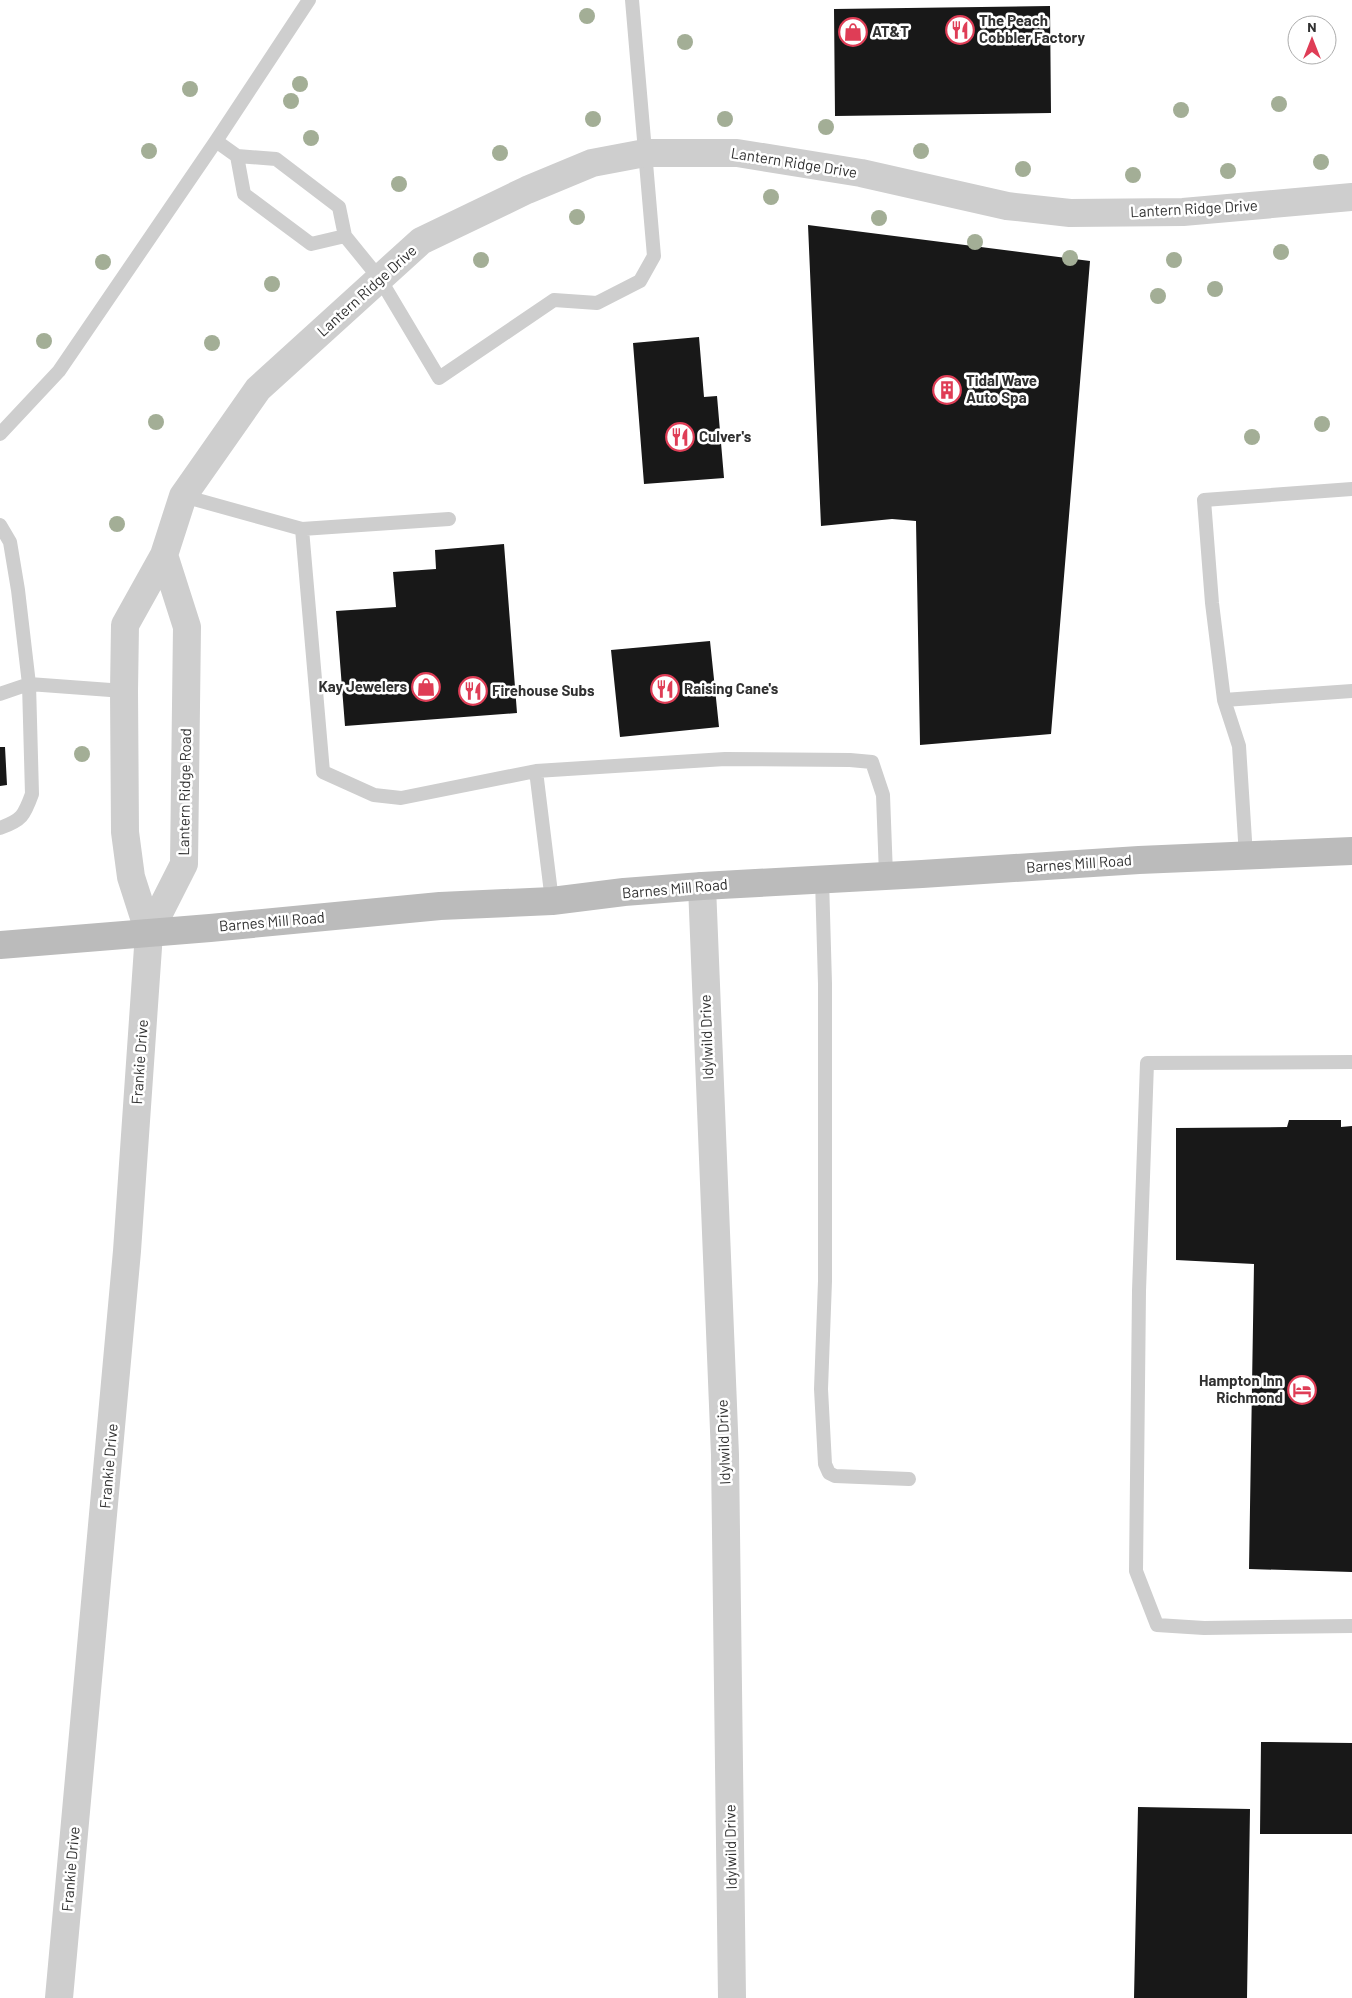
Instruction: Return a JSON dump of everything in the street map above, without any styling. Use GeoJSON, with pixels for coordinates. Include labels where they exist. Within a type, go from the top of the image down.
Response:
{"type":"FeatureCollection","features":[{"type":"Feature","properties":{"kind":"street","name":"Lantern Ridge Drive"},"geometry":{"type":"LineString","coordinates":[[164,555],[183,496],[258,389],[421,241],[527,190],[592,163],[645,153],[737,153],[861,173],[1006,206],[1070,213],[1184,212],[1352,197]]}},
{"type":"Feature","properties":{"kind":"street"},"geometry":{"type":"LineString","coordinates":[[148,933],[131,877],[126,832],[124,691],[126,625],[164,555]]}},
{"type":"Feature","properties":{"kind":"street","name":"Lantern Ridge Road"},"geometry":{"type":"LineString","coordinates":[[148,933],[184,864],[187,627],[164,555]]}},
{"type":"Feature","properties":{"kind":"street","name":"Barnes Mill Road"},"geometry":{"type":"LineString","coordinates":[[0,945],[440,906],[552,901],[702,886],[1139,860],[1352,851]]}},
{"type":"Feature","properties":{"kind":"street","name":"Idylwild Drive"},"geometry":{"type":"LineString","coordinates":[[702,886],[725,1455],[732,1833],[732,1998]]}},
{"type":"Feature","properties":{"kind":"street","name":"Frankie Drive"},"geometry":{"type":"LineString","coordinates":[[60,1998],[124,1280],[148,933]]}},
{"type":"Feature","properties":{"kind":"lane"},"geometry":{"type":"LineString","coordinates":[[0,434],[59,371],[216,141],[309,0]]}},
{"type":"Feature","properties":{"kind":"lane"},"geometry":{"type":"LineString","coordinates":[[216,141],[236,156],[276,159],[339,207],[345,236],[380,279],[439,378],[554,300],[597,303],[640,281],[654,256],[632,0]]}},
{"type":"Feature","properties":{"kind":"lane"},"geometry":{"type":"LineString","coordinates":[[236,156],[244,194],[310,244],[345,236]]}},
{"type":"Feature","properties":{"kind":"lane"},"geometry":{"type":"LineString","coordinates":[[1246,856],[1239,746],[1224,700],[1212,603],[1204,500],[1352,489]]}},
{"type":"Feature","properties":{"kind":"lane"},"geometry":{"type":"LineString","coordinates":[[183,496],[302,529],[450,520]]}},
{"type":"Feature","properties":{"kind":"lane"},"geometry":{"type":"LineString","coordinates":[[0,525],[10,542],[17,580],[29,684],[32,794],[26,810],[17,822],[0,828]]}},
{"type":"Feature","properties":{"kind":"lane"},"geometry":{"type":"LineString","coordinates":[[302,529],[323,772],[374,795],[401,798],[536,771],[725,759],[850,760],[872,762],[882,796],[886,875]]}},
{"type":"Feature","properties":{"kind":"lane"},"geometry":{"type":"LineString","coordinates":[[0,694],[29,684],[124,691]]}},
{"type":"Feature","properties":{"kind":"lane"},"geometry":{"type":"LineString","coordinates":[[1224,700],[1352,691]]}},
{"type":"Feature","properties":{"kind":"lane"},"geometry":{"type":"LineString","coordinates":[[536,771],[552,901]]}},
{"type":"Feature","properties":{"kind":"lane"},"geometry":{"type":"LineString","coordinates":[[822,879],[825,984],[825,1282],[822,1389],[825,1464],[829,1473],[835,1476],[910,1479]]}},
{"type":"Feature","properties":{"kind":"lane"},"geometry":{"type":"LineString","coordinates":[[1352,1062],[1147,1063],[1139,1291],[1136,1571],[1158,1625],[1204,1628],[1352,1626]]}},
{"type":"Feature","properties":{"kind":"building"},"geometry":{"type":"Polygon","coordinates":[[[1050,6],[1051,113],[835,116],[834,9],[1050,6]]]}},
{"type":"Feature","properties":{"kind":"building","name":"Tidal Wave Auto Spa"},"geometry":{"type":"Polygon","coordinates":[[[808,225],[1090,261],[1051,734],[920,745],[916,521],[892,519],[821,526],[808,225]]]}},
{"type":"Feature","properties":{"kind":"building","name":"Culver's"},"geometry":{"type":"Polygon","coordinates":[[[699,337],[704,397],[717,396],[724,478],[644,484],[633,343],[699,337]]]}},
{"type":"Feature","properties":{"kind":"building"},"geometry":{"type":"Polygon","coordinates":[[[504,544],[517,713],[345,726],[336,611],[396,607],[393,572],[436,569],[435,550],[504,544]]]}},
{"type":"Feature","properties":{"kind":"building","name":"Raising Cane's"},"geometry":{"type":"Polygon","coordinates":[[[710,641],[719,727],[620,737],[611,650],[710,641]]]}},
{"type":"Feature","properties":{"kind":"building"},"geometry":{"type":"Polygon","coordinates":[[[0,747],[5,747],[7,785],[0,786],[0,747]]]}},
{"type":"Feature","properties":{"kind":"building","name":"Hampton Inn Richmond"},"geometry":{"type":"Polygon","coordinates":[[[1289,1120],[1341,1120],[1341,1127],[1352,1126],[1352,1572],[1249,1569],[1254,1264],[1176,1260],[1176,1128],[1287,1127],[1289,1120]]]}},
{"type":"Feature","properties":{"kind":"building"},"geometry":{"type":"Polygon","coordinates":[[[1261,1742],[1352,1743],[1352,1834],[1260,1834],[1261,1742]]]}},
{"type":"Feature","properties":{"kind":"building"},"geometry":{"type":"Polygon","coordinates":[[[1138,1807],[1250,1809],[1247,1998],[1134,1998],[1138,1807]]]}},
{"type":"Feature","properties":{"kind":"place","name":"The Peach Cobbler Factory"},"geometry":{"type":"Point","coordinates":[960,30]}},
{"type":"Feature","properties":{"kind":"place","name":"AT&T"},"geometry":{"type":"Point","coordinates":[853,32]}},
{"type":"Feature","properties":{"kind":"place","name":"Tidal Wave Auto Spa"},"geometry":{"type":"Point","coordinates":[947,390]}},
{"type":"Feature","properties":{"kind":"place","name":"Culver's"},"geometry":{"type":"Point","coordinates":[680,437]}},
{"type":"Feature","properties":{"kind":"place","name":"Kay Jewelers"},"geometry":{"type":"Point","coordinates":[426,687]}},
{"type":"Feature","properties":{"kind":"place","name":"Raising Cane's"},"geometry":{"type":"Point","coordinates":[665,689]}},
{"type":"Feature","properties":{"kind":"place","name":"Firehouse Subs"},"geometry":{"type":"Point","coordinates":[473,691]}},
{"type":"Feature","properties":{"kind":"place","name":"Hampton Inn Richmond"},"geometry":{"type":"Point","coordinates":[1302,1390]}}]}
